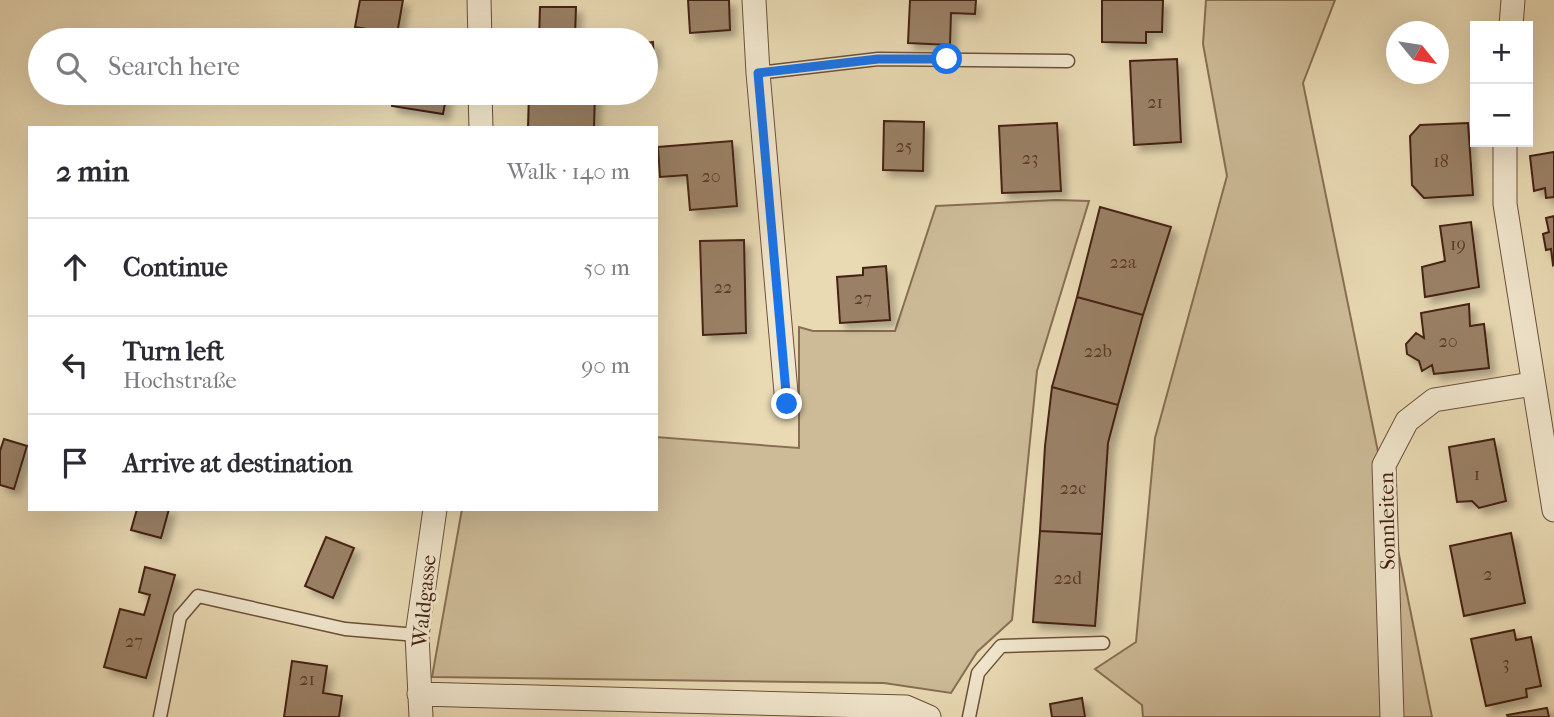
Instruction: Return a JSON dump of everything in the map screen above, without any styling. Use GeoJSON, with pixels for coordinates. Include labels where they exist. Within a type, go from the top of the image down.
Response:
{"type":"FeatureCollection","features":[{"type":"Feature","properties":{"kind":"street"},"geometry":{"type":"LineString","coordinates":[[479,0],[480,28]]}},
{"type":"Feature","properties":{"kind":"street"},"geometry":{"type":"LineString","coordinates":[[754,0],[787,404]]}},
{"type":"Feature","properties":{"kind":"street"},"geometry":{"type":"LineString","coordinates":[[1511,21],[1513,0]]}},
{"type":"Feature","properties":{"kind":"street"},"geometry":{"type":"LineString","coordinates":[[480,105],[481,126]]}},
{"type":"Feature","properties":{"kind":"street"},"geometry":{"type":"LineString","coordinates":[[1505,147],[1505,204],[1554,510]]}},
{"type":"Feature","properties":{"kind":"street","name":"Sonnleiten"},"geometry":{"type":"LineString","coordinates":[[1392,717],[1384,465],[1407,421],[1434,400],[1532,384]]}},
{"type":"Feature","properties":{"kind":"street","name":"Waldgasse"},"geometry":{"type":"LineString","coordinates":[[421,717],[417,635],[435,511]]}},
{"type":"Feature","properties":{"kind":"street"},"geometry":{"type":"LineString","coordinates":[[419,694],[906,707],[929,717]]}},
{"type":"Feature","properties":{"kind":"lane"},"geometry":{"type":"LineString","coordinates":[[758,73],[878,59],[1068,61]]}},
{"type":"Feature","properties":{"kind":"lane"},"geometry":{"type":"LineString","coordinates":[[160,717],[180,617],[198,596],[345,629],[417,635]]}},
{"type":"Feature","properties":{"kind":"lane"},"geometry":{"type":"LineString","coordinates":[[969,717],[978,673],[1001,646],[1103,643]]}},
{"type":"Feature","properties":{"kind":"shaded area"},"geometry":{"type":"Polygon","coordinates":[[[1206,0],[1335,0],[1303,83],[1432,717],[1143,717],[1142,705],[1095,669],[1136,642],[1155,438],[1227,176],[1203,44],[1206,0]]]}},
{"type":"Feature","properties":{"kind":"shaded area"},"geometry":{"type":"Polygon","coordinates":[[[1089,201],[1037,371],[1012,620],[977,652],[951,693],[884,683],[432,677],[462,511],[658,511],[658,437],[799,448],[799,327],[813,331],[895,331],[936,206],[1089,201]]]}},
{"type":"Feature","properties":{"kind":"building"},"geometry":{"type":"Polygon","coordinates":[[[360,0],[403,0],[398,28],[355,27],[360,0]]]}},
{"type":"Feature","properties":{"kind":"building"},"geometry":{"type":"Polygon","coordinates":[[[688,0],[729,0],[730,30],[690,33],[688,0]]]}},
{"type":"Feature","properties":{"kind":"building"},"geometry":{"type":"Polygon","coordinates":[[[910,0],[976,0],[975,14],[951,13],[950,45],[908,43],[910,0]]]}},
{"type":"Feature","properties":{"kind":"building"},"geometry":{"type":"Polygon","coordinates":[[[1102,0],[1163,0],[1162,32],[1146,32],[1146,43],[1102,42],[1102,0]]]}},
{"type":"Feature","properties":{"kind":"building"},"geometry":{"type":"Polygon","coordinates":[[[540,7],[576,7],[575,28],[539,28],[540,7]]]}},
{"type":"Feature","properties":{"kind":"building"},"geometry":{"type":"Polygon","coordinates":[[[1177,59],[1181,142],[1134,145],[1130,61],[1177,59]]]}},
{"type":"Feature","properties":{"kind":"building"},"geometry":{"type":"Polygon","coordinates":[[[392,105],[445,105],[443,114],[392,105]]]}},
{"type":"Feature","properties":{"kind":"building"},"geometry":{"type":"Polygon","coordinates":[[[529,105],[595,105],[594,126],[528,126],[529,105]]]}},
{"type":"Feature","properties":{"kind":"building"},"geometry":{"type":"Polygon","coordinates":[[[884,121],[924,122],[923,171],[883,170],[884,121]]]}},
{"type":"Feature","properties":{"kind":"building"},"geometry":{"type":"Polygon","coordinates":[[[1057,123],[1061,191],[1002,193],[999,126],[1057,123]]]}},
{"type":"Feature","properties":{"kind":"building"},"geometry":{"type":"Polygon","coordinates":[[[1468,123],[1473,195],[1424,198],[1412,185],[1410,136],[1420,125],[1468,123]]]}},
{"type":"Feature","properties":{"kind":"building"},"geometry":{"type":"Polygon","coordinates":[[[732,141],[737,206],[690,210],[687,175],[660,177],[658,147],[732,141]]]}},
{"type":"Feature","properties":{"kind":"building"},"geometry":{"type":"Polygon","coordinates":[[[1554,152],[1554,197],[1546,198],[1545,188],[1534,191],[1530,156],[1554,152]]]}},
{"type":"Feature","properties":{"kind":"building"},"geometry":{"type":"Polygon","coordinates":[[[1100,207],[1171,227],[1143,315],[1077,297],[1100,207]]]}},
{"type":"Feature","properties":{"kind":"building"},"geometry":{"type":"Polygon","coordinates":[[[1554,216],[1553,265],[1551,249],[1546,250],[1543,234],[1549,232],[1546,218],[1554,216]]]}},
{"type":"Feature","properties":{"kind":"building"},"geometry":{"type":"Polygon","coordinates":[[[1471,222],[1479,287],[1425,297],[1422,267],[1445,261],[1440,226],[1471,222]]]}},
{"type":"Feature","properties":{"kind":"building"},"geometry":{"type":"Polygon","coordinates":[[[744,240],[746,333],[703,335],[700,241],[744,240]]]}},
{"type":"Feature","properties":{"kind":"building"},"geometry":{"type":"Polygon","coordinates":[[[886,266],[890,320],[840,323],[837,277],[863,275],[863,268],[886,266]]]}},
{"type":"Feature","properties":{"kind":"building"},"geometry":{"type":"Polygon","coordinates":[[[1077,297],[1143,315],[1118,405],[1052,387],[1077,297]]]}},
{"type":"Feature","properties":{"kind":"building"},"geometry":{"type":"Polygon","coordinates":[[[1469,304],[1470,326],[1484,324],[1489,368],[1434,374],[1432,365],[1422,371],[1419,361],[1407,354],[1406,344],[1416,333],[1424,338],[1421,313],[1469,304]]]}},
{"type":"Feature","properties":{"kind":"building"},"geometry":{"type":"Polygon","coordinates":[[[1052,387],[1118,405],[1108,443],[1102,534],[1040,531],[1052,387]]]}},
{"type":"Feature","properties":{"kind":"building"},"geometry":{"type":"Polygon","coordinates":[[[4,439],[27,446],[14,489],[0,485],[0,451],[4,439]]]}},
{"type":"Feature","properties":{"kind":"building"},"geometry":{"type":"Polygon","coordinates":[[[1494,439],[1506,501],[1479,508],[1472,501],[1457,502],[1449,447],[1494,439]]]}},
{"type":"Feature","properties":{"kind":"building"},"geometry":{"type":"Polygon","coordinates":[[[136,511],[168,511],[161,538],[131,530],[136,511]]]}},
{"type":"Feature","properties":{"kind":"building"},"geometry":{"type":"Polygon","coordinates":[[[1040,531],[1102,534],[1095,626],[1033,622],[1040,531]]]}},
{"type":"Feature","properties":{"kind":"building"},"geometry":{"type":"Polygon","coordinates":[[[1511,533],[1525,603],[1464,616],[1450,546],[1511,533]]]}},
{"type":"Feature","properties":{"kind":"building"},"geometry":{"type":"Polygon","coordinates":[[[326,537],[354,548],[333,598],[305,586],[326,537]]]}},
{"type":"Feature","properties":{"kind":"building"},"geometry":{"type":"Polygon","coordinates":[[[145,567],[175,575],[146,678],[104,667],[120,609],[144,615],[150,595],[139,592],[145,567]]]}},
{"type":"Feature","properties":{"kind":"building"},"geometry":{"type":"Polygon","coordinates":[[[1514,630],[1516,640],[1531,637],[1541,686],[1526,689],[1527,697],[1486,706],[1471,639],[1514,630]]]}},
{"type":"Feature","properties":{"kind":"building"},"geometry":{"type":"Polygon","coordinates":[[[292,661],[327,666],[323,693],[342,696],[339,717],[284,717],[292,661]]]}},
{"type":"Feature","properties":{"kind":"building"},"geometry":{"type":"Polygon","coordinates":[[[1082,698],[1085,717],[1052,717],[1050,704],[1082,698]]]}},
{"type":"Feature","properties":{"kind":"building"},"geometry":{"type":"Polygon","coordinates":[[[1547,708],[1549,717],[1507,715],[1547,708]]]}},
{"type":"Feature","properties":{"kind":"route"},"geometry":{"type":"LineString","coordinates":[[787,404],[758,73],[878,59],[947,59]]}}]}
